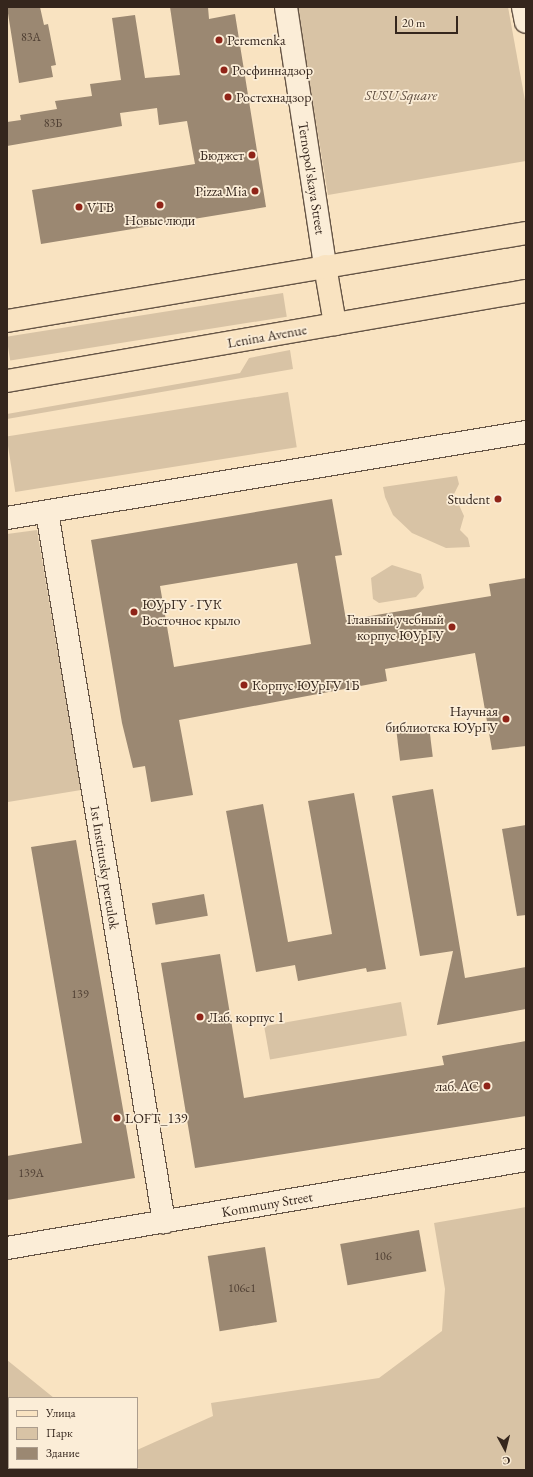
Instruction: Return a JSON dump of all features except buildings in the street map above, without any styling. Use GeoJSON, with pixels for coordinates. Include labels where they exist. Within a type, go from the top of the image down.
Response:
{"type":"FeatureCollection","features":[{"type":"Feature","properties":{"kind":"main road"},"geometry":{"type":"LineString","coordinates":[[7,320],[526,233]]}},
{"type":"Feature","properties":{"kind":"main road","name":"Ternopol'skaya Street"},"geometry":{"type":"LineString","coordinates":[[325,266],[334,324]]}},
{"type":"Feature","properties":{"kind":"main road","name":"Lenina Avenue"},"geometry":{"type":"LineString","coordinates":[[7,381],[526,292]]}},
{"type":"Feature","properties":{"kind":"street","name":"Ternopol'skaya Street"},"geometry":{"type":"LineString","coordinates":[[286,7],[325,266]]}},
{"type":"Feature","properties":{"kind":"street"},"geometry":{"type":"LineString","coordinates":[[523,7],[526,22]]}},
{"type":"Feature","properties":{"kind":"street"},"geometry":{"type":"LineString","coordinates":[[7,518],[526,432]]}},
{"type":"Feature","properties":{"kind":"street","name":"1st Institutsky pereulok"},"geometry":{"type":"LineString","coordinates":[[47,512],[164,1222]]}},
{"type":"Feature","properties":{"kind":"street","name":"Kommuny Street"},"geometry":{"type":"LineString","coordinates":[[7,1248],[526,1160]]}},
{"type":"Feature","properties":{"kind":"green space","name":"SUSU Square"},"geometry":{"type":"Polygon","coordinates":[[[297,7],[508,7],[526,106],[526,161],[328,195],[297,7]]]}},
{"type":"Feature","properties":{"kind":"green space"},"geometry":{"type":"Polygon","coordinates":[[[283,293],[287,317],[10,361],[7,337],[283,293]]]}},
{"type":"Feature","properties":{"kind":"green space"},"geometry":{"type":"Polygon","coordinates":[[[290,350],[293,369],[7,419],[7,414],[240,373],[249,358],[290,350]]]}},
{"type":"Feature","properties":{"kind":"green space"},"geometry":{"type":"Polygon","coordinates":[[[288,392],[297,447],[15,492],[7,437],[288,392]]]}},
{"type":"Feature","properties":{"kind":"green space"},"geometry":{"type":"Polygon","coordinates":[[[457,476],[459,484],[454,494],[464,516],[460,530],[468,538],[470,547],[446,548],[412,533],[393,515],[385,497],[383,487],[457,476]]]}},
{"type":"Feature","properties":{"kind":"green space"},"geometry":{"type":"Polygon","coordinates":[[[37,530],[81,790],[8,802],[7,534],[37,530]]]}},
{"type":"Feature","properties":{"kind":"green space"},"geometry":{"type":"Polygon","coordinates":[[[392,565],[421,574],[424,588],[416,597],[379,603],[373,599],[371,578],[392,565]]]}},
{"type":"Feature","properties":{"kind":"green space"},"geometry":{"type":"Polygon","coordinates":[[[401,1002],[407,1035],[270,1060],[264,1026],[401,1002]]]}},
{"type":"Feature","properties":{"kind":"green space"},"geometry":{"type":"Polygon","coordinates":[[[526,1207],[526,1470],[7,1470],[7,1360],[53,1397],[8,1397],[8,1469],[138,1469],[138,1450],[213,1416],[211,1403],[379,1378],[442,1331],[445,1289],[434,1223],[526,1207]]]}},
{"type":"Feature","properties":{"kind":"place","name":"Peremenka"},"geometry":{"type":"Point","coordinates":[219,40]}},
{"type":"Feature","properties":{"kind":"place","name":"Росфиннадзор"},"geometry":{"type":"Point","coordinates":[224,70]}},
{"type":"Feature","properties":{"kind":"place","name":"Ростехнадзор"},"geometry":{"type":"Point","coordinates":[228,97]}},
{"type":"Feature","properties":{"kind":"place","name":"Бюджет"},"geometry":{"type":"Point","coordinates":[252,155]}},
{"type":"Feature","properties":{"kind":"place","name":"Pizza Mia"},"geometry":{"type":"Point","coordinates":[255,191]}},
{"type":"Feature","properties":{"kind":"place","name":"Новые люди"},"geometry":{"type":"Point","coordinates":[160,205]}},
{"type":"Feature","properties":{"kind":"place","name":"VTB"},"geometry":{"type":"Point","coordinates":[79,207]}},
{"type":"Feature","properties":{"kind":"place","name":"Student"},"geometry":{"type":"Point","coordinates":[498,499]}},
{"type":"Feature","properties":{"kind":"place","name":"ЮУрГУ - ГУК Восточное крыло"},"geometry":{"type":"Point","coordinates":[134,612]}},
{"type":"Feature","properties":{"kind":"place","name":"Главный учебный корпус ЮУрГУ"},"geometry":{"type":"Point","coordinates":[452,627]}},
{"type":"Feature","properties":{"kind":"place","name":"Корпус ЮУрГУ 1Б"},"geometry":{"type":"Point","coordinates":[244,685]}},
{"type":"Feature","properties":{"kind":"place","name":"Научная библиотека ЮУрГУ"},"geometry":{"type":"Point","coordinates":[506,719]}},
{"type":"Feature","properties":{"kind":"place","name":"Лаб. корпус 1"},"geometry":{"type":"Point","coordinates":[200,1017]}},
{"type":"Feature","properties":{"kind":"place","name":"лаб. АС"},"geometry":{"type":"Point","coordinates":[487,1086]}},
{"type":"Feature","properties":{"kind":"place","name":"LOFT_139"},"geometry":{"type":"Point","coordinates":[117,1118]}}]}
